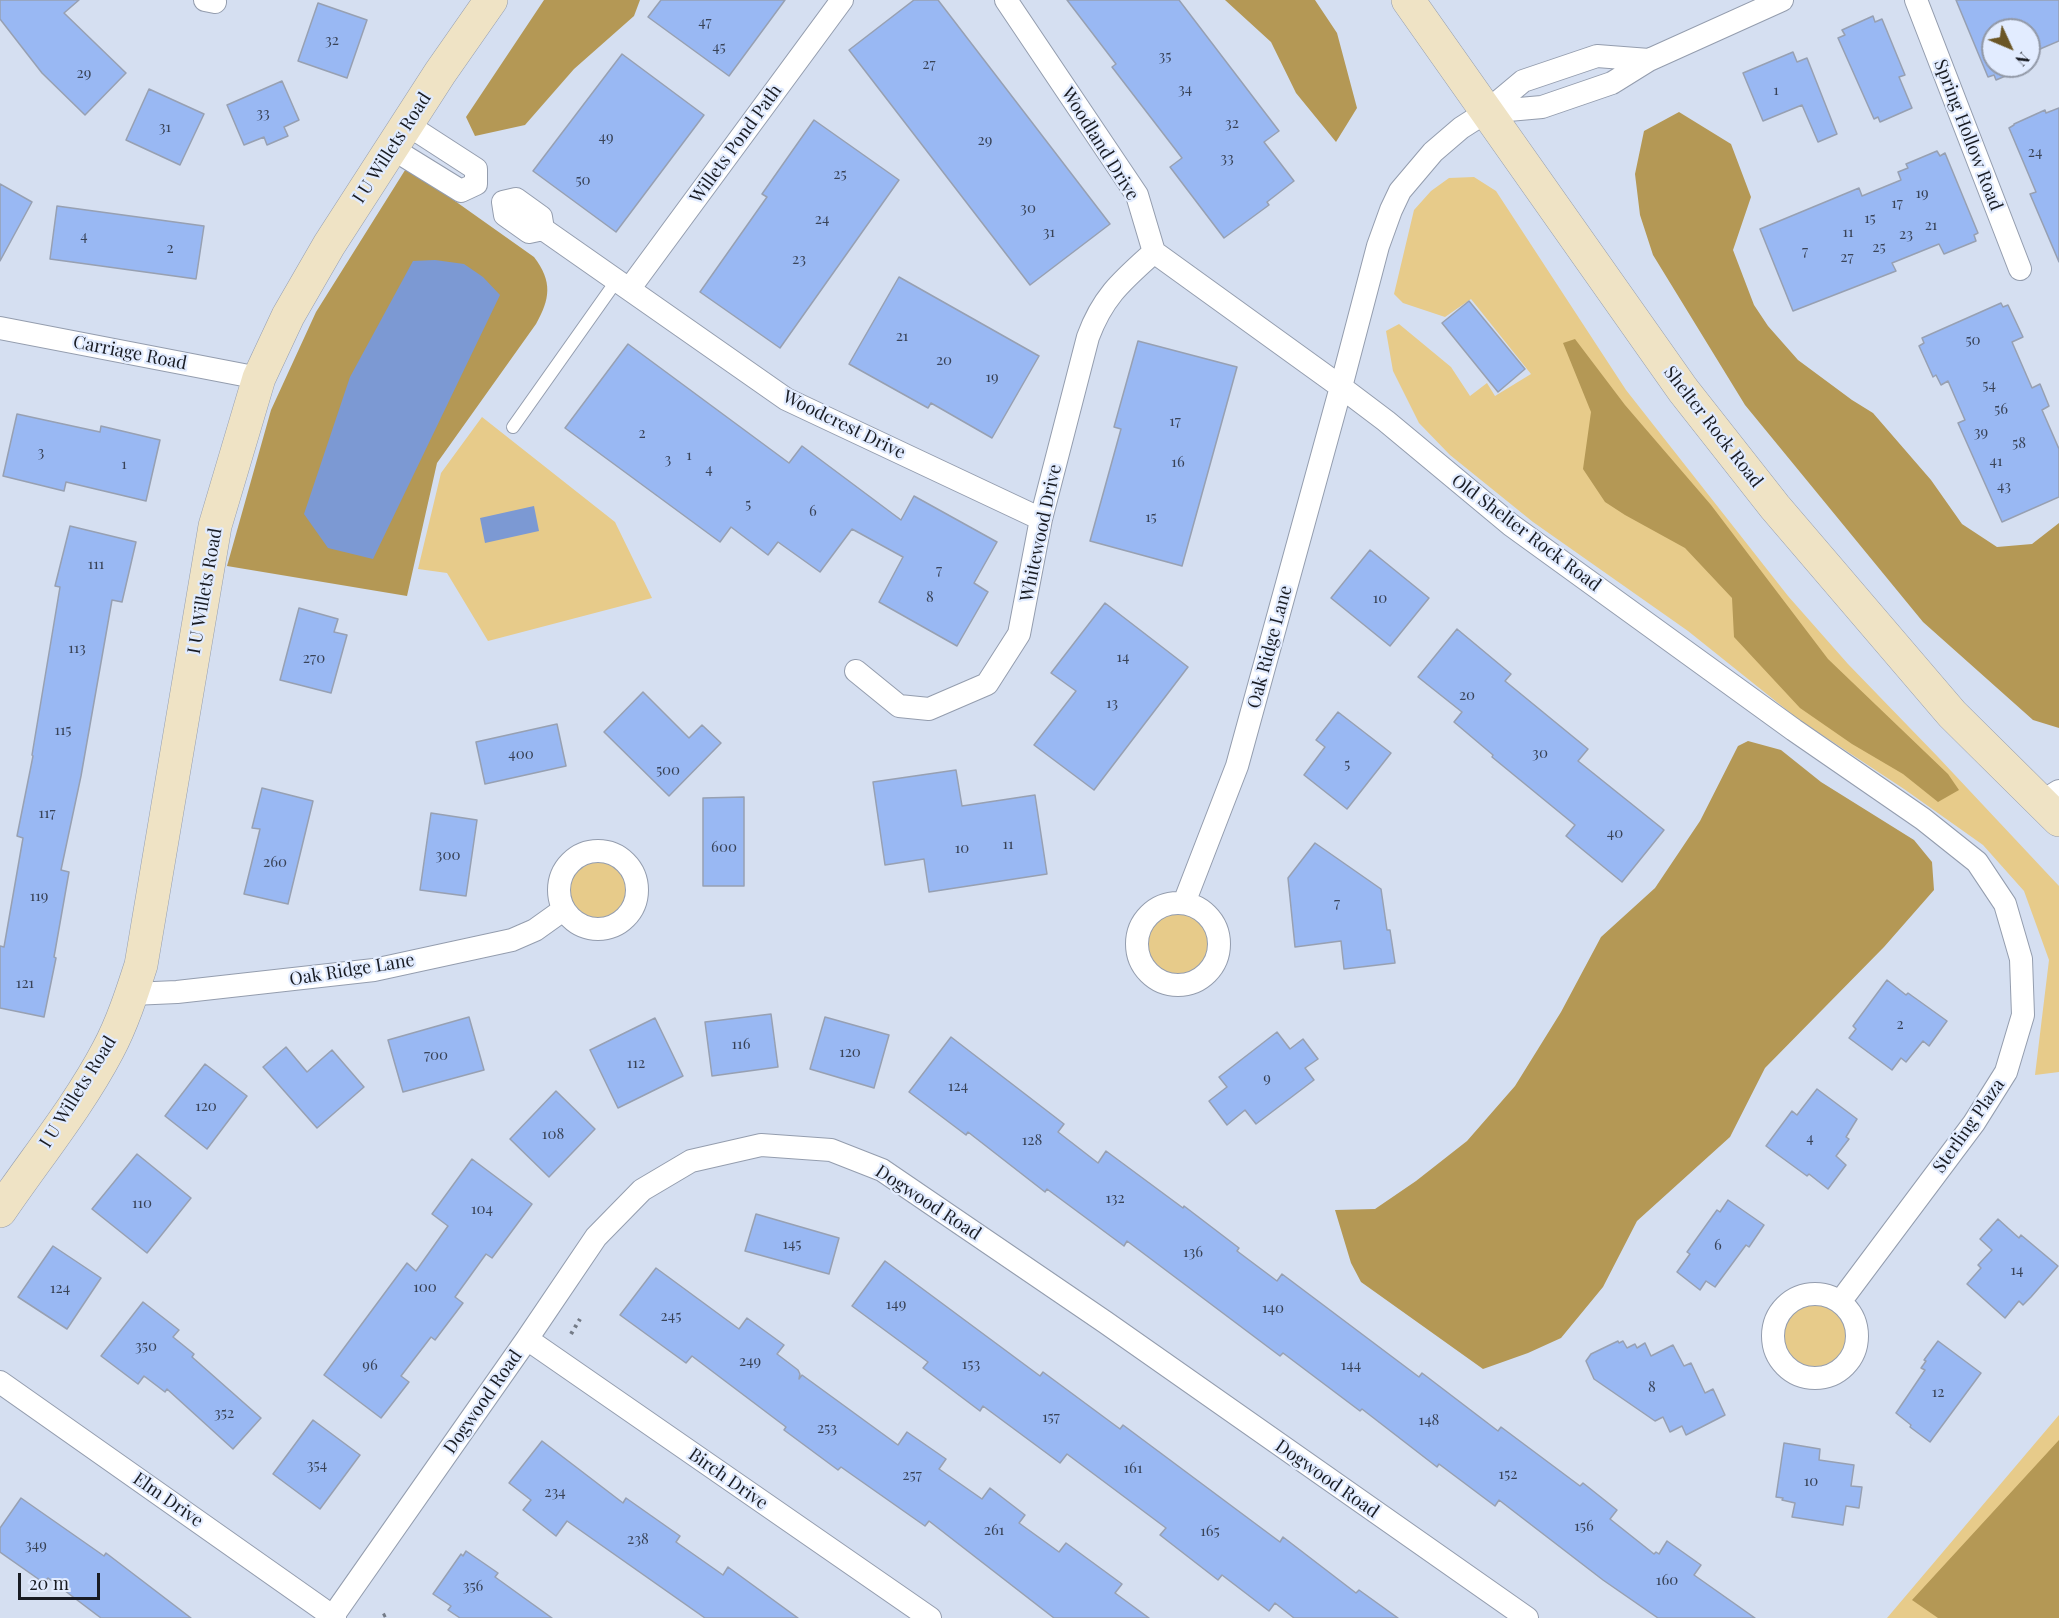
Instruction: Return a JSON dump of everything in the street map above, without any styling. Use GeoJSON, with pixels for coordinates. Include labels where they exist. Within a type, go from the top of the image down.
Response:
{"type":"FeatureCollection","features":[{"type":"Feature","properties":{"kind":"main road","name":"I U Willets Road"},"geometry":{"type":"LineString","coordinates":[[0,1210],[109,1049],[132,994],[141,964],[215,526],[259,378],[288,316],[329,245],[401,137],[440,73],[491,0]]}},
{"type":"Feature","properties":{"kind":"main road","name":"Shelter Rock Road"},"geometry":{"type":"LineString","coordinates":[[1408,0],[1683,390],[1775,507],[1952,714],[2053,804]]}},
{"type":"Feature","properties":{"kind":"street","name":"Willets Pond Path"},"geometry":{"type":"LineString","coordinates":[[624,284],[842,0]]}},
{"type":"Feature","properties":{"kind":"street","name":"Woodland Drive"},"geometry":{"type":"LineString","coordinates":[[1006,0],[1137,195],[1154,252]]}},
{"type":"Feature","properties":{"kind":"street"},"geometry":{"type":"LineString","coordinates":[[1486,112],[1542,107],[1612,83],[1649,60],[1782,0]]}},
{"type":"Feature","properties":{"kind":"street","name":"Spring Hollow Road"},"geometry":{"type":"LineString","coordinates":[[1916,0],[2020,269]]}},
{"type":"Feature","properties":{"kind":"street"},"geometry":{"type":"LineString","coordinates":[[1154,252],[1341,387],[1378,246],[1391,210],[1400,191],[1432,152],[1523,81],[1597,56],[1649,60]]}},
{"type":"Feature","properties":{"kind":"street","name":"Woodcrest Drive"},"geometry":{"type":"LineString","coordinates":[[401,137],[461,191],[476,184],[503,202],[506,216],[529,232],[543,229],[786,399],[1041,519]]}},
{"type":"Feature","properties":{"kind":"street","name":"Whitewood Drive"},"geometry":{"type":"LineString","coordinates":[[856,671],[899,706],[929,709],[987,684],[1019,634],[1041,519],[1088,337],[1096,315],[1115,288],[1154,252]]}},
{"type":"Feature","properties":{"kind":"street","name":"Carriage Road"},"geometry":{"type":"LineString","coordinates":[[0,328],[259,378]]}},
{"type":"Feature","properties":{"kind":"street","name":"Old Shelter Rock Road"},"geometry":{"type":"LineString","coordinates":[[1341,387],[1386,421],[1511,525],[1794,730],[1923,819],[1977,862]]}},
{"type":"Feature","properties":{"kind":"street","name":"Oak Ridge Lane"},"geometry":{"type":"LineString","coordinates":[[1184,903],[1237,766],[1341,387]]}},
{"type":"Feature","properties":{"kind":"street","name":"Sterling Plaza"},"geometry":{"type":"LineString","coordinates":[[1840,1302],[1974,1123],[2006,1072],[2023,1015],[2021,959],[2005,904],[1977,862]]}},
{"type":"Feature","properties":{"kind":"street","name":"Oak Ridge Lane"},"geometry":{"type":"LineString","coordinates":[[132,994],[177,992],[374,970],[512,940],[535,930],[563,910]]}},
{"type":"Feature","properties":{"kind":"street","name":"Dogwood Road"},"geometry":{"type":"LineString","coordinates":[[334,1617],[596,1237],[642,1190],[691,1161],[761,1145],[831,1150],[882,1170],[1105,1322],[1527,1618]]}},
{"type":"Feature","properties":{"kind":"street","name":"Birch Drive"},"geometry":{"type":"LineString","coordinates":[[527,1339],[930,1618]]}},
{"type":"Feature","properties":{"kind":"street","name":"Elm Drive"},"geometry":{"type":"LineString","coordinates":[[0,1382],[334,1617]]}},
{"type":"Feature","properties":{"kind":"lane"},"geometry":{"type":"LineString","coordinates":[[513,427],[624,284]]}},
{"type":"Feature","properties":{"kind":"path"},"geometry":{"type":"LineString","coordinates":[[571,1334],[580,1319]]}},
{"type":"Feature","properties":{"kind":"shaded area"},"geometry":{"type":"Polygon","coordinates":[[[544,0],[640,0],[634,16],[574,69],[525,125],[475,136],[466,117],[544,0]]]}},
{"type":"Feature","properties":{"kind":"shaded area"},"geometry":{"type":"Polygon","coordinates":[[[1225,0],[1315,0],[1337,33],[1357,108],[1336,142],[1296,93],[1271,42],[1225,0]]]}},
{"type":"Feature","properties":{"kind":"shaded area"},"geometry":{"type":"Polygon","coordinates":[[[1679,112],[1731,144],[1751,197],[1733,250],[1754,305],[1768,326],[1798,360],[1873,413],[1931,480],[1962,524],[1997,547],[2032,544],[2059,523],[2059,728],[2033,720],[1923,622],[1745,405],[1653,255],[1640,215],[1635,174],[1644,131],[1679,112]]]}},
{"type":"Feature","properties":{"kind":"shaded area"},"geometry":{"type":"Polygon","coordinates":[[[407,167],[534,257],[547,283],[547,298],[541,315],[437,463],[407,596],[227,566],[271,410],[316,312],[407,167]]]}},
{"type":"Feature","properties":{"kind":"shaded area"},"geometry":{"type":"Polygon","coordinates":[[[1474,177],[1496,191],[1626,390],[1788,596],[1848,664],[2059,886],[2059,1072],[2035,1075],[2049,960],[2024,891],[1983,845],[1904,789],[1798,719],[1688,631],[1533,522],[1450,455],[1419,423],[1393,371],[1386,331],[1399,324],[1451,367],[1470,396],[1487,383],[1495,396],[1531,374],[1471,299],[1445,317],[1403,303],[1394,294],[1414,210],[1431,191],[1449,178],[1474,177]]]}},
{"type":"Feature","properties":{"kind":"shaded area"},"geometry":{"type":"Polygon","coordinates":[[[1575,339],[1625,405],[1711,505],[1828,659],[1948,774],[1959,790],[1938,802],[1903,774],[1852,744],[1800,708],[1734,637],[1732,598],[1685,548],[1605,502],[1583,469],[1591,412],[1563,343],[1575,339]]]}},
{"type":"Feature","properties":{"kind":"shaded area"},"geometry":{"type":"Polygon","coordinates":[[[482,417],[615,522],[652,598],[488,641],[447,573],[418,569],[441,473],[482,417]]]}},
{"type":"Feature","properties":{"kind":"shaded area"},"geometry":{"type":"Polygon","coordinates":[[[1748,741],[1781,750],[1821,782],[1914,840],[1932,862],[1934,890],[1884,947],[1765,1068],[1730,1137],[1637,1221],[1603,1287],[1561,1338],[1483,1369],[1361,1282],[1351,1263],[1335,1210],[1375,1209],[1416,1181],[1467,1141],[1515,1086],[1561,1012],[1601,937],[1655,888],[1700,821],[1738,746],[1748,741]]]}},
{"type":"Feature","properties":{"kind":"shaded area"},"geometry":{"type":"Polygon","coordinates":[[[590,851],[606,851],[620,857],[631,868],[637,882],[637,898],[631,912],[620,923],[606,929],[590,929],[576,923],[565,912],[559,898],[559,882],[565,868],[576,857],[590,851]]]}},
{"type":"Feature","properties":{"kind":"shaded area"},"geometry":{"type":"Polygon","coordinates":[[[1170,903],[1186,903],[1201,910],[1212,921],[1219,936],[1216,960],[1207,973],[1186,985],[1170,985],[1155,978],[1144,967],[1137,952],[1137,936],[1144,921],[1155,910],[1170,903]]]}},
{"type":"Feature","properties":{"kind":"shaded area"},"geometry":{"type":"Polygon","coordinates":[[[1815,1294],[1831,1297],[1845,1306],[1854,1320],[1857,1336],[1854,1352],[1845,1366],[1831,1375],[1815,1378],[1799,1375],[1785,1366],[1776,1352],[1773,1336],[1776,1320],[1785,1306],[1799,1297],[1815,1294]]]}},
{"type":"Feature","properties":{"kind":"shaded area"},"geometry":{"type":"Polygon","coordinates":[[[2059,1415],[2059,1618],[1887,1618],[2059,1415]]]}},
{"type":"Feature","properties":{"kind":"shaded area"},"geometry":{"type":"Polygon","coordinates":[[[2059,1440],[2059,1618],[1938,1618],[1912,1600],[2059,1440]]]}},
{"type":"Feature","properties":{"kind":"water"},"geometry":{"type":"Polygon","coordinates":[[[435,260],[464,264],[483,277],[500,295],[373,559],[328,548],[304,514],[350,377],[413,261],[435,260]]]}},
{"type":"Feature","properties":{"kind":"water"},"geometry":{"type":"Polygon","coordinates":[[[534,506],[539,531],[485,543],[480,518],[534,506]]]}},
{"type":"Feature","properties":{"kind":"building"},"geometry":{"type":"Polygon","coordinates":[[[0,0],[79,0],[64,13],[126,73],[85,115],[42,73],[0,19],[0,0]]]}},
{"type":"Feature","properties":{"kind":"building"},"geometry":{"type":"Polygon","coordinates":[[[661,0],[785,0],[729,76],[648,17],[661,0]]]}},
{"type":"Feature","properties":{"kind":"building"},"geometry":{"type":"Polygon","coordinates":[[[914,0],[938,0],[1110,224],[1030,285],[849,50],[914,0]]]}},
{"type":"Feature","properties":{"kind":"building"},"geometry":{"type":"Polygon","coordinates":[[[1067,0],[1179,0],[1279,131],[1264,142],[1294,181],[1267,202],[1269,205],[1224,238],[1170,167],[1182,158],[1112,67],[1116,64],[1067,0]]]}},
{"type":"Feature","properties":{"kind":"building"},"geometry":{"type":"Polygon","coordinates":[[[1956,0],[2059,0],[2059,41],[2041,49],[2041,18],[1981,18],[1981,60],[1956,0]]]}},
{"type":"Feature","properties":{"kind":"building"},"geometry":{"type":"Polygon","coordinates":[[[318,3],[367,20],[347,78],[298,61],[318,3]]]}},
{"type":"Feature","properties":{"kind":"building"},"geometry":{"type":"Polygon","coordinates":[[[1873,16],[1875,22],[1882,19],[1905,75],[1899,77],[1912,108],[1880,122],[1878,117],[1874,119],[1838,38],[1845,35],[1842,30],[1873,16]]]}},
{"type":"Feature","properties":{"kind":"building"},"geometry":{"type":"Polygon","coordinates":[[[1793,52],[1797,62],[1807,58],[1837,134],[1818,142],[1802,105],[1763,121],[1743,73],[1793,52]]]}},
{"type":"Feature","properties":{"kind":"building"},"geometry":{"type":"Polygon","coordinates":[[[622,54],[704,115],[616,232],[533,171],[622,54]]]}},
{"type":"Feature","properties":{"kind":"building"},"geometry":{"type":"Polygon","coordinates":[[[282,81],[299,120],[284,127],[288,136],[267,145],[264,137],[244,145],[227,105],[282,81]]]}},
{"type":"Feature","properties":{"kind":"building"},"geometry":{"type":"Polygon","coordinates":[[[149,89],[204,114],[180,165],[126,140],[149,89]]]}},
{"type":"Feature","properties":{"kind":"building"},"geometry":{"type":"Polygon","coordinates":[[[2059,108],[2059,262],[2030,194],[2036,192],[2009,128],[2045,110],[2046,113],[2059,108]]]}},
{"type":"Feature","properties":{"kind":"building"},"geometry":{"type":"Polygon","coordinates":[[[814,120],[899,180],[780,348],[700,292],[767,197],[762,194],[814,120]]]}},
{"type":"Feature","properties":{"kind":"building"},"geometry":{"type":"Polygon","coordinates":[[[1937,151],[1940,156],[1945,153],[1978,233],[1974,235],[1976,241],[1944,254],[1939,244],[1892,263],[1896,271],[1793,311],[1760,229],[1859,188],[1862,196],[1901,180],[1898,172],[1908,168],[1906,164],[1937,151]]]}},
{"type":"Feature","properties":{"kind":"building"},"geometry":{"type":"Polygon","coordinates":[[[0,184],[32,202],[0,261],[0,184]]]}},
{"type":"Feature","properties":{"kind":"building"},"geometry":{"type":"Polygon","coordinates":[[[57,206],[204,226],[196,279],[50,259],[57,206]]]}},
{"type":"Feature","properties":{"kind":"building"},"geometry":{"type":"Polygon","coordinates":[[[899,277],[1039,356],[992,438],[931,403],[928,408],[849,364],[899,277]]]}},
{"type":"Feature","properties":{"kind":"building"},"geometry":{"type":"Polygon","coordinates":[[[1469,301],[1525,369],[1498,392],[1442,323],[1469,301]]]}},
{"type":"Feature","properties":{"kind":"building"},"geometry":{"type":"Polygon","coordinates":[[[2001,303],[2003,307],[2008,305],[2023,337],[2012,342],[2032,388],[2040,384],[2049,406],[2042,410],[2059,449],[2059,497],[2002,522],[1958,423],[1965,420],[1948,381],[1941,385],[1936,375],[1933,377],[1919,346],[1924,343],[1922,338],[2001,303]]]}},
{"type":"Feature","properties":{"kind":"building"},"geometry":{"type":"Polygon","coordinates":[[[1138,341],[1237,367],[1182,566],[1090,541],[1121,429],[1114,427],[1138,341]]]}},
{"type":"Feature","properties":{"kind":"building"},"geometry":{"type":"Polygon","coordinates":[[[628,344],[789,463],[802,446],[901,520],[914,496],[997,542],[974,583],[988,592],[957,646],[879,602],[903,557],[852,529],[820,572],[778,542],[768,555],[731,527],[720,542],[565,428],[628,344]]]}},
{"type":"Feature","properties":{"kind":"building"},"geometry":{"type":"Polygon","coordinates":[[[17,414],[100,432],[101,426],[160,440],[146,501],[66,482],[64,491],[3,476],[17,414]]]}},
{"type":"Feature","properties":{"kind":"building"},"geometry":{"type":"Polygon","coordinates":[[[70,526],[136,542],[122,602],[112,600],[81,776],[61,870],[69,872],[54,957],[56,958],[44,1017],[0,1008],[0,946],[4,947],[23,838],[17,836],[33,756],[60,587],[55,586],[70,526]]]}},
{"type":"Feature","properties":{"kind":"building"},"geometry":{"type":"Polygon","coordinates":[[[1370,550],[1429,598],[1390,646],[1331,598],[1370,550]]]}},
{"type":"Feature","properties":{"kind":"building"},"geometry":{"type":"Polygon","coordinates":[[[1105,603],[1188,667],[1094,790],[1034,745],[1076,691],[1051,673],[1105,603]]]}},
{"type":"Feature","properties":{"kind":"building"},"geometry":{"type":"Polygon","coordinates":[[[299,608],[338,619],[334,632],[347,635],[331,693],[280,680],[299,608]]]}},
{"type":"Feature","properties":{"kind":"building"},"geometry":{"type":"Polygon","coordinates":[[[1457,629],[1511,674],[1505,681],[1588,749],[1578,761],[1664,830],[1622,882],[1566,836],[1575,825],[1492,757],[1493,755],[1454,722],[1462,712],[1418,677],[1457,629]]]}},
{"type":"Feature","properties":{"kind":"building"},"geometry":{"type":"Polygon","coordinates":[[[643,692],[689,738],[702,725],[721,743],[669,796],[604,732],[643,692]]]}},
{"type":"Feature","properties":{"kind":"building"},"geometry":{"type":"Polygon","coordinates":[[[1338,712],[1391,753],[1347,809],[1304,775],[1325,747],[1316,740],[1338,712]]]}},
{"type":"Feature","properties":{"kind":"building"},"geometry":{"type":"Polygon","coordinates":[[[557,724],[566,766],[485,784],[476,742],[557,724]]]}},
{"type":"Feature","properties":{"kind":"building"},"geometry":{"type":"Polygon","coordinates":[[[956,770],[962,806],[1035,795],[1047,874],[929,892],[924,859],[885,865],[873,782],[956,770]]]}},
{"type":"Feature","properties":{"kind":"building"},"geometry":{"type":"Polygon","coordinates":[[[262,788],[313,801],[288,904],[244,894],[260,829],[252,828],[262,788]]]}},
{"type":"Feature","properties":{"kind":"building"},"geometry":{"type":"Polygon","coordinates":[[[744,797],[744,886],[703,886],[703,798],[744,797]]]}},
{"type":"Feature","properties":{"kind":"building"},"geometry":{"type":"Polygon","coordinates":[[[431,813],[477,820],[466,896],[420,890],[431,813]]]}},
{"type":"Feature","properties":{"kind":"building"},"geometry":{"type":"Polygon","coordinates":[[[1315,843],[1381,889],[1395,963],[1344,969],[1341,941],[1295,947],[1288,878],[1315,843]]]}},
{"type":"Feature","properties":{"kind":"building"},"geometry":{"type":"Polygon","coordinates":[[[1887,980],[1947,1021],[1929,1046],[1923,1041],[1906,1062],[1901,1058],[1892,1070],[1849,1038],[1856,1029],[1853,1026],[1887,980]]]}},
{"type":"Feature","properties":{"kind":"building"},"geometry":{"type":"Polygon","coordinates":[[[771,1014],[778,1067],[712,1076],[705,1022],[771,1014]]]}},
{"type":"Feature","properties":{"kind":"building"},"geometry":{"type":"Polygon","coordinates":[[[469,1017],[484,1070],[403,1092],[388,1040],[469,1017]]]}},
{"type":"Feature","properties":{"kind":"building"},"geometry":{"type":"Polygon","coordinates":[[[825,1017],[889,1035],[874,1088],[810,1069],[825,1017]]]}},
{"type":"Feature","properties":{"kind":"building"},"geometry":{"type":"Polygon","coordinates":[[[655,1018],[683,1076],[618,1108],[590,1050],[655,1018]]]}},
{"type":"Feature","properties":{"kind":"building"},"geometry":{"type":"Polygon","coordinates":[[[1277,1032],[1290,1049],[1303,1039],[1318,1059],[1305,1068],[1314,1080],[1256,1124],[1245,1110],[1227,1125],[1209,1101],[1227,1087],[1219,1077],[1277,1032]]]}},
{"type":"Feature","properties":{"kind":"building"},"geometry":{"type":"Polygon","coordinates":[[[951,1037],[1064,1124],[1058,1132],[1098,1163],[1106,1151],[1183,1208],[1184,1206],[1239,1248],[1237,1251],[1277,1281],[1282,1274],[1419,1377],[1422,1373],[1498,1431],[1501,1427],[1580,1486],[1583,1483],[1617,1510],[1610,1519],[1654,1554],[1656,1552],[1659,1554],[1667,1541],[1701,1565],[1694,1575],[1755,1618],[1658,1618],[1603,1580],[1499,1500],[1495,1506],[1439,1464],[1437,1467],[1362,1409],[1360,1411],[1283,1353],[1280,1356],[1127,1241],[1124,1246],[1047,1189],[1045,1192],[968,1132],[966,1135],[909,1092],[951,1037]]]}},
{"type":"Feature","properties":{"kind":"building"},"geometry":{"type":"Polygon","coordinates":[[[286,1047],[307,1072],[332,1050],[364,1087],[317,1128],[263,1067],[286,1047]]]}},
{"type":"Feature","properties":{"kind":"building"},"geometry":{"type":"Polygon","coordinates":[[[205,1064],[247,1096],[207,1149],[165,1116],[205,1064]]]}},
{"type":"Feature","properties":{"kind":"building"},"geometry":{"type":"Polygon","coordinates":[[[1817,1089],[1857,1119],[1846,1137],[1849,1139],[1836,1156],[1846,1165],[1828,1189],[1766,1146],[1792,1111],[1797,1115],[1817,1089]]]}},
{"type":"Feature","properties":{"kind":"building"},"geometry":{"type":"Polygon","coordinates":[[[556,1091],[595,1129],[549,1177],[510,1139],[556,1091]]]}},
{"type":"Feature","properties":{"kind":"building"},"geometry":{"type":"Polygon","coordinates":[[[137,1154],[191,1198],[147,1253],[92,1209],[137,1154]]]}},
{"type":"Feature","properties":{"kind":"building"},"geometry":{"type":"Polygon","coordinates":[[[472,1159],[532,1204],[492,1258],[486,1254],[455,1297],[463,1303],[435,1340],[431,1337],[401,1376],[409,1382],[381,1418],[324,1375],[407,1263],[416,1271],[448,1226],[432,1214],[472,1159]]]}},
{"type":"Feature","properties":{"kind":"building"},"geometry":{"type":"Polygon","coordinates":[[[1728,1200],[1764,1225],[1749,1247],[1746,1245],[1715,1287],[1706,1281],[1700,1290],[1677,1272],[1690,1254],[1687,1252],[1717,1210],[1720,1212],[1728,1200]]]}},
{"type":"Feature","properties":{"kind":"building"},"geometry":{"type":"Polygon","coordinates":[[[756,1214],[839,1238],[829,1274],[745,1251],[756,1214]]]}},
{"type":"Feature","properties":{"kind":"building"},"geometry":{"type":"Polygon","coordinates":[[[1998,1219],[2019,1238],[2021,1235],[2058,1266],[2023,1305],[2019,1301],[2005,1318],[1967,1284],[1981,1268],[1978,1265],[1992,1250],[1980,1239],[1998,1219]]]}},
{"type":"Feature","properties":{"kind":"building"},"geometry":{"type":"Polygon","coordinates":[[[53,1246],[101,1278],[67,1329],[18,1297],[53,1246]]]}},
{"type":"Feature","properties":{"kind":"building"},"geometry":{"type":"Polygon","coordinates":[[[885,1261],[1040,1376],[1043,1372],[1120,1429],[1123,1425],[1280,1542],[1283,1537],[1356,1593],[1359,1590],[1398,1618],[1294,1618],[1275,1603],[1269,1611],[1222,1575],[1218,1580],[1160,1535],[1166,1528],[1067,1454],[1060,1463],[983,1406],[980,1411],[923,1368],[928,1362],[852,1306],[885,1261]]]}},
{"type":"Feature","properties":{"kind":"building"},"geometry":{"type":"Polygon","coordinates":[[[656,1268],[739,1329],[747,1318],[784,1345],[777,1354],[798,1370],[799,1379],[802,1375],[898,1445],[907,1432],[946,1459],[939,1469],[982,1499],[990,1488],[1025,1515],[1019,1523],[1059,1552],[1066,1543],[1122,1584],[1115,1593],[1149,1618],[1054,1618],[929,1521],[925,1526],[841,1467],[838,1470],[784,1430],[786,1427],[692,1356],[686,1363],[620,1315],[656,1268]]]}},
{"type":"Feature","properties":{"kind":"building"},"geometry":{"type":"Polygon","coordinates":[[[143,1302],[179,1330],[173,1337],[194,1354],[192,1357],[261,1418],[233,1449],[167,1389],[165,1392],[144,1376],[138,1384],[101,1356],[143,1302]]]}},
{"type":"Feature","properties":{"kind":"building"},"geometry":{"type":"Polygon","coordinates":[[[1618,1341],[1619,1343],[1623,1341],[1627,1348],[1635,1344],[1637,1348],[1645,1343],[1651,1356],[1673,1345],[1684,1366],[1691,1363],[1705,1393],[1713,1389],[1725,1415],[1686,1435],[1682,1426],[1670,1432],[1663,1417],[1655,1421],[1594,1379],[1586,1361],[1591,1354],[1618,1341]]]}},
{"type":"Feature","properties":{"kind":"building"},"geometry":{"type":"Polygon","coordinates":[[[1938,1341],[1981,1373],[1930,1442],[1896,1413],[1925,1370],[1921,1368],[1926,1361],[1924,1360],[1938,1341]]]}},
{"type":"Feature","properties":{"kind":"building"},"geometry":{"type":"Polygon","coordinates":[[[313,1420],[360,1455],[320,1509],[273,1474],[313,1420]]]}},
{"type":"Feature","properties":{"kind":"building"},"geometry":{"type":"Polygon","coordinates":[[[542,1441],[623,1503],[626,1498],[680,1536],[676,1542],[723,1575],[728,1567],[798,1618],[705,1618],[567,1521],[556,1536],[523,1510],[531,1500],[509,1483],[542,1441]]]}},
{"type":"Feature","properties":{"kind":"building"},"geometry":{"type":"Polygon","coordinates":[[[1784,1443],[1820,1449],[1819,1460],[1854,1465],[1851,1486],[1862,1487],[1859,1508],[1846,1506],[1843,1525],[1792,1517],[1795,1503],[1776,1497],[1784,1443]]]}},
{"type":"Feature","properties":{"kind":"building"},"geometry":{"type":"Polygon","coordinates":[[[21,1498],[104,1556],[106,1553],[191,1618],[101,1618],[48,1578],[44,1583],[0,1552],[0,1528],[21,1498]]]}},
{"type":"Feature","properties":{"kind":"building"},"geometry":{"type":"Polygon","coordinates":[[[466,1551],[498,1573],[495,1577],[552,1618],[460,1618],[448,1610],[451,1606],[433,1594],[461,1554],[463,1556],[466,1551]]]}}]}
